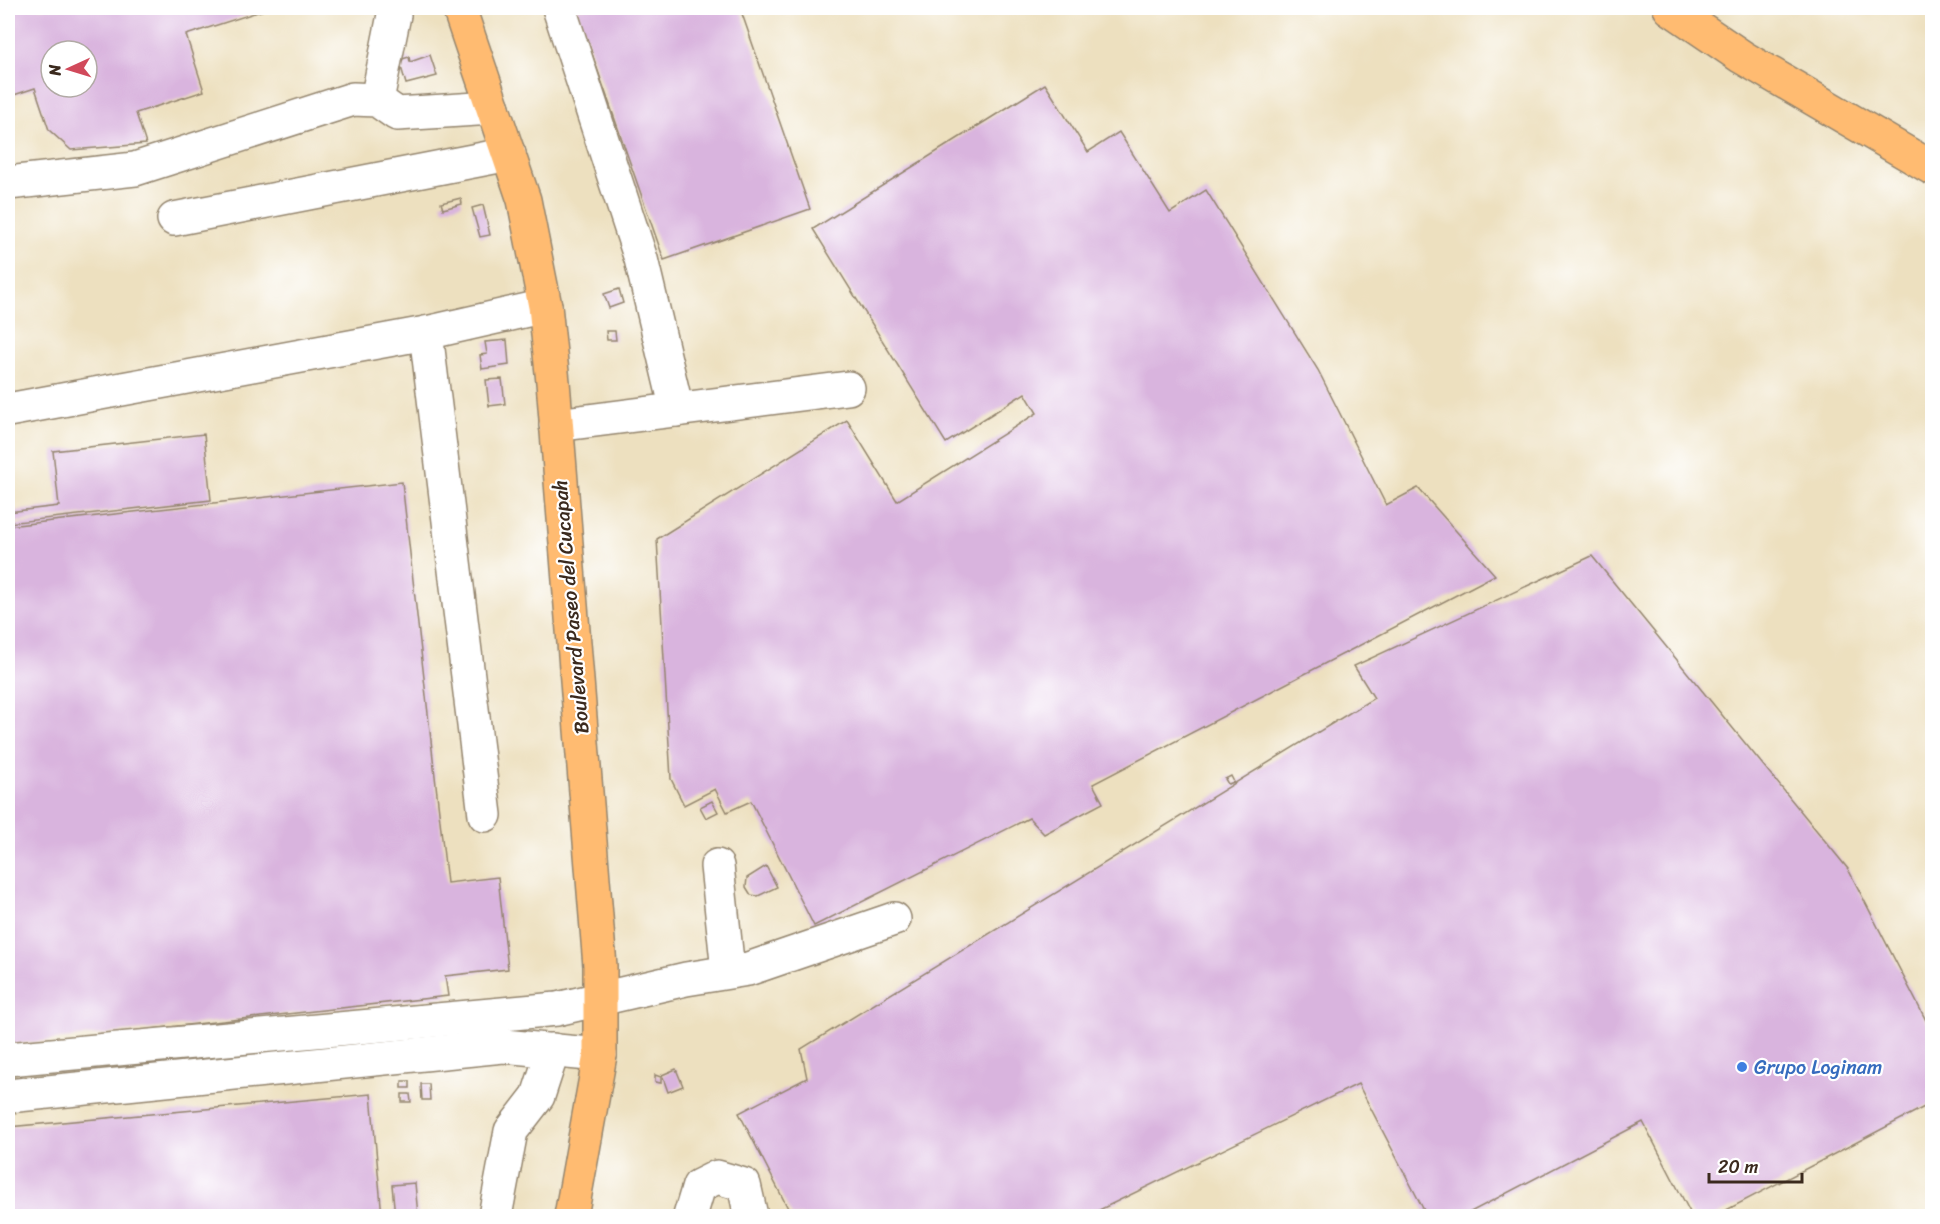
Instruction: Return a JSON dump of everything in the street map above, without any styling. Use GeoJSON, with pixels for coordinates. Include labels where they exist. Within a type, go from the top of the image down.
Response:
{"type":"FeatureCollection","features":[{"type":"Feature","properties":{"kind":"main road","name":"Boulevard Paseo del Cucapah"},"geometry":{"type":"LineString","coordinates":[[459,8],[524,200],[545,306],[601,999],[600,1055],[571,1216]]}},
{"type":"Feature","properties":{"kind":"main road"},"geometry":{"type":"LineString","coordinates":[[1670,8],[1742,57],[1932,168]]}},
{"type":"Feature","properties":{"kind":"lane"},"geometry":{"type":"LineString","coordinates":[[377,100],[394,15],[393,8]]}},
{"type":"Feature","properties":{"kind":"lane"},"geometry":{"type":"LineString","coordinates":[[559,8],[641,259],[677,410]]}},
{"type":"Feature","properties":{"kind":"lane"},"geometry":{"type":"LineString","coordinates":[[8,183],[135,169],[353,99],[377,100],[397,114],[493,108]]}},
{"type":"Feature","properties":{"kind":"lane"},"geometry":{"type":"LineString","coordinates":[[174,219],[509,154]]}},
{"type":"Feature","properties":{"kind":"lane"},"geometry":{"type":"LineString","coordinates":[[8,410],[426,333],[545,306]]}},
{"type":"Feature","properties":{"kind":"lane"},"geometry":{"type":"LineString","coordinates":[[426,333],[485,815]]}},
{"type":"Feature","properties":{"kind":"lane"},"geometry":{"type":"LineString","coordinates":[[556,425],[848,388]]}},
{"type":"Feature","properties":{"kind":"lane"},"geometry":{"type":"LineString","coordinates":[[717,866],[728,971]]}},
{"type":"Feature","properties":{"kind":"lane"},"geometry":{"type":"LineString","coordinates":[[8,1059],[556,1009],[686,979],[748,969],[894,919]]}},
{"type":"Feature","properties":{"kind":"lane"},"geometry":{"type":"LineString","coordinates":[[8,1096],[503,1046],[600,1055]]}},
{"type":"Feature","properties":{"kind":"lane"},"geometry":{"type":"LineString","coordinates":[[495,1216],[511,1131],[538,1096],[553,1050]]}},
{"type":"Feature","properties":{"kind":"lane"},"geometry":{"type":"LineString","coordinates":[[690,1216],[699,1186],[717,1176],[744,1185],[751,1216]]}},
{"type":"Feature","properties":{"kind":"building"},"geometry":{"type":"Polygon","coordinates":[[[8,8],[270,8],[186,35],[204,91],[136,113],[146,144],[71,150],[49,130],[35,88],[8,97],[8,8]]]}},
{"type":"Feature","properties":{"kind":"building"},"geometry":{"type":"Polygon","coordinates":[[[576,8],[740,8],[810,209],[664,260],[576,8]]]}},
{"type":"Feature","properties":{"kind":"building"},"geometry":{"type":"Polygon","coordinates":[[[430,55],[437,76],[406,84],[399,60],[409,57],[410,62],[430,55]]]}},
{"type":"Feature","properties":{"kind":"building"},"geometry":{"type":"Polygon","coordinates":[[[1045,84],[1088,152],[1119,132],[1170,213],[1206,190],[1318,370],[1386,505],[1418,488],[1495,575],[1093,784],[1103,803],[1044,834],[1029,818],[814,926],[751,801],[727,812],[715,789],[684,805],[671,779],[657,539],[847,420],[897,501],[1037,413],[1025,393],[946,443],[813,229],[1045,84]]]}},
{"type":"Feature","properties":{"kind":"building"},"geometry":{"type":"Polygon","coordinates":[[[461,198],[462,204],[443,209],[441,203],[461,198]]]}},
{"type":"Feature","properties":{"kind":"building"},"geometry":{"type":"Polygon","coordinates":[[[483,205],[490,235],[480,237],[472,208],[483,205]]]}},
{"type":"Feature","properties":{"kind":"building"},"geometry":{"type":"Polygon","coordinates":[[[619,289],[623,303],[609,308],[604,294],[619,289]]]}},
{"type":"Feature","properties":{"kind":"building"},"geometry":{"type":"Polygon","coordinates":[[[606,331],[615,331],[616,340],[607,340],[606,331]]]}},
{"type":"Feature","properties":{"kind":"building"},"geometry":{"type":"Polygon","coordinates":[[[507,340],[509,365],[482,369],[480,355],[487,354],[485,342],[507,340]]]}},
{"type":"Feature","properties":{"kind":"building"},"geometry":{"type":"Polygon","coordinates":[[[502,379],[505,404],[489,406],[486,380],[502,379]]]}},
{"type":"Feature","properties":{"kind":"building"},"geometry":{"type":"Polygon","coordinates":[[[204,434],[211,500],[8,523],[8,512],[59,506],[53,451],[204,434]]]}},
{"type":"Feature","properties":{"kind":"building"},"geometry":{"type":"Polygon","coordinates":[[[402,482],[447,883],[498,877],[508,969],[445,976],[448,996],[8,1045],[8,526],[402,482]]]}},
{"type":"Feature","properties":{"kind":"building"},"geometry":{"type":"Polygon","coordinates":[[[1592,556],[1848,869],[1932,1032],[1932,1103],[1715,1216],[1692,1216],[1643,1122],[1463,1216],[1427,1216],[1358,1084],[1087,1216],[792,1216],[739,1113],[807,1078],[801,1049],[1374,698],[1354,666],[1592,556]]]}},
{"type":"Feature","properties":{"kind":"building"},"geometry":{"type":"Polygon","coordinates":[[[1231,776],[1234,782],[1228,784],[1225,779],[1231,776]]]}},
{"type":"Feature","properties":{"kind":"building"},"geometry":{"type":"Polygon","coordinates":[[[712,801],[718,812],[706,818],[700,807],[712,801]]]}},
{"type":"Feature","properties":{"kind":"building"},"geometry":{"type":"Polygon","coordinates":[[[766,866],[777,887],[758,896],[751,895],[746,887],[747,878],[766,866]]]}},
{"type":"Feature","properties":{"kind":"building"},"geometry":{"type":"Polygon","coordinates":[[[676,1069],[683,1086],[668,1092],[662,1075],[676,1069]]]}},
{"type":"Feature","properties":{"kind":"building"},"geometry":{"type":"Polygon","coordinates":[[[655,1075],[661,1077],[661,1083],[655,1082],[655,1075]]]}},
{"type":"Feature","properties":{"kind":"building"},"geometry":{"type":"Polygon","coordinates":[[[402,1081],[410,1081],[410,1088],[402,1088],[402,1081]]]}},
{"type":"Feature","properties":{"kind":"building"},"geometry":{"type":"Polygon","coordinates":[[[421,1084],[429,1084],[430,1100],[422,1100],[421,1084]]]}},
{"type":"Feature","properties":{"kind":"building"},"geometry":{"type":"Polygon","coordinates":[[[371,1094],[382,1216],[8,1216],[8,1127],[371,1094]]]}},
{"type":"Feature","properties":{"kind":"building"},"geometry":{"type":"Polygon","coordinates":[[[402,1094],[410,1094],[411,1102],[402,1102],[402,1094]]]}},
{"type":"Feature","properties":{"kind":"building"},"geometry":{"type":"Polygon","coordinates":[[[415,1183],[418,1216],[395,1216],[392,1185],[415,1183]]]}},
{"type":"Feature","properties":{"kind":"place","name":"Grupo Loginam"},"geometry":{"type":"Point","coordinates":[1742,1067]}}]}
